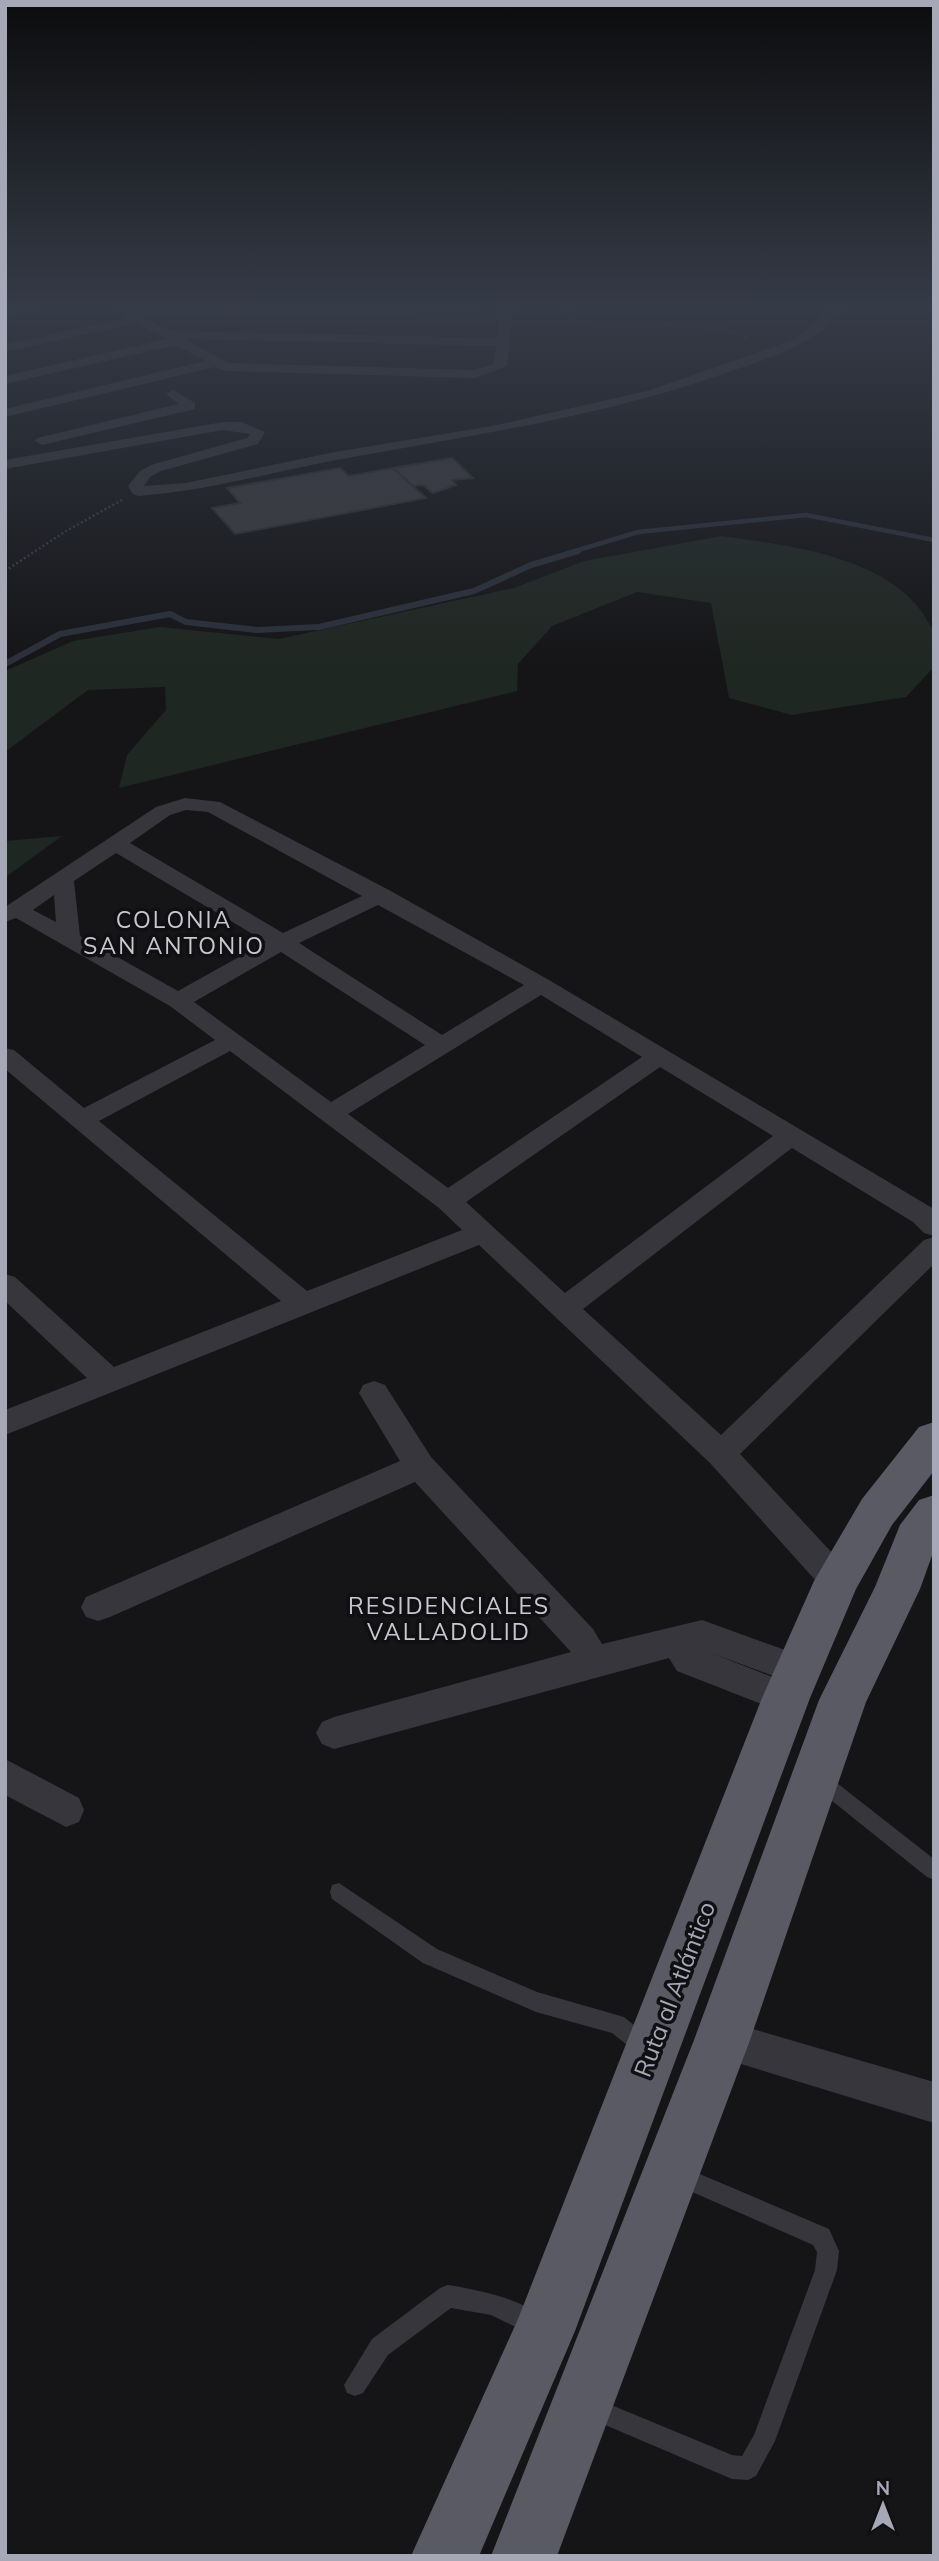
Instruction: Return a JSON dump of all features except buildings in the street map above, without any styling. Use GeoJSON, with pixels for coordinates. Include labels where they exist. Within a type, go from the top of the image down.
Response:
{"type":"FeatureCollection","features":[{"type":"Feature","properties":{"kind":"highway","name":"Ruta al Atlántico"},"geometry":{"type":"LineString","coordinates":[[444,2556],[475,2492],[544,2331],[792,1684],[837,1581],[877,1512],[934,1439]]}},
{"type":"Feature","properties":{"kind":"highway"},"geometry":{"type":"LineString","coordinates":[[524,2556],[722,2040],[843,1700],[897,1589],[916,1538],[934,1513]]}},
{"type":"Feature","properties":{"kind":"street"},"geometry":{"type":"LineString","coordinates":[[18,446],[102,427]]}},
{"type":"Feature","properties":{"kind":"street"},"geometry":{"type":"LineString","coordinates":[[5,465],[220,427]]}},
{"type":"Feature","properties":{"kind":"street"},"geometry":{"type":"LineString","coordinates":[[242,427],[258,432],[253,441],[156,468],[145,474],[136,486],[138,491],[186,488],[335,456],[504,427]]}},
{"type":"Feature","properties":{"kind":"street"},"geometry":{"type":"LineString","coordinates":[[12,913],[176,805],[213,806],[381,895],[541,985],[923,1215],[934,1226]]}},
{"type":"Feature","properties":{"kind":"street"},"geometry":{"type":"LineString","coordinates":[[116,844],[282,942],[440,1044]]}},
{"type":"Feature","properties":{"kind":"street"},"geometry":{"type":"LineString","coordinates":[[63,879],[69,938]]}},
{"type":"Feature","properties":{"kind":"street"},"geometry":{"type":"LineString","coordinates":[[178,1001],[282,942],[381,895]]}},
{"type":"Feature","properties":{"kind":"street"},"geometry":{"type":"LineString","coordinates":[[12,913],[69,938],[178,1001],[447,1201],[721,1454],[837,1581]]}},
{"type":"Feature","properties":{"kind":"street"},"geometry":{"type":"LineString","coordinates":[[329,1114],[541,985]]}},
{"type":"Feature","properties":{"kind":"street"},"geometry":{"type":"LineString","coordinates":[[83,1119],[231,1041]]}},
{"type":"Feature","properties":{"kind":"street"},"geometry":{"type":"LineString","coordinates":[[5,1056],[303,1304]]}},
{"type":"Feature","properties":{"kind":"street"},"geometry":{"type":"LineString","coordinates":[[447,1201],[660,1056]]}},
{"type":"Feature","properties":{"kind":"street"},"geometry":{"type":"LineString","coordinates":[[564,1309],[791,1136]]}},
{"type":"Feature","properties":{"kind":"street"},"geometry":{"type":"LineString","coordinates":[[5,1423],[482,1233]]}},
{"type":"Feature","properties":{"kind":"street"},"geometry":{"type":"LineString","coordinates":[[721,1454],[934,1247]]}},
{"type":"Feature","properties":{"kind":"street"},"geometry":{"type":"LineString","coordinates":[[5,1284],[110,1381]]}},
{"type":"Feature","properties":{"kind":"street"},"geometry":{"type":"LineString","coordinates":[[374,1393],[420,1466],[581,1639],[594,1661]]}},
{"type":"Feature","properties":{"kind":"street"},"geometry":{"type":"LineString","coordinates":[[98,1607],[420,1466]]}},
{"type":"Feature","properties":{"kind":"street"},"geometry":{"type":"LineString","coordinates":[[334,1733],[594,1661],[677,1642],[689,1660],[792,1684]]}},
{"type":"Feature","properties":{"kind":"street"},"geometry":{"type":"LineString","coordinates":[[5,1776],[66,1810]]}},
{"type":"Feature","properties":{"kind":"street"},"geometry":{"type":"LineString","coordinates":[[722,2040],[934,2103]]}},
{"type":"Feature","properties":{"kind":"lane"},"geometry":{"type":"LineString","coordinates":[[816,1776],[934,1871]]}},
{"type":"Feature","properties":{"kind":"lane"},"geometry":{"type":"LineString","coordinates":[[339,1892],[430,1956],[536,2003],[617,2024],[650,2051]]}},
{"type":"Feature","properties":{"kind":"lane"},"geometry":{"type":"LineString","coordinates":[[581,2404],[732,2467],[748,2468],[763,2441],[826,2270],[828,2251],[821,2237],[670,2172]]}},
{"type":"Feature","properties":{"kind":"lane"},"geometry":{"type":"LineString","coordinates":[[355,2385],[380,2347],[448,2296],[494,2304],[544,2331]]}},
{"type":"Feature","properties":{"kind":"path"},"geometry":{"type":"LineString","coordinates":[[5,571],[66,531],[138,491]]}},
{"type":"Feature","properties":{"kind":"shaded area"},"geometry":{"type":"Polygon","coordinates":[[[722,536],[780,545],[841,559],[870,571],[895,586],[916,605],[934,633],[934,667],[906,697],[792,715],[729,698],[711,603],[637,592],[552,626],[518,664],[517,691],[119,788],[127,755],[166,710],[165,687],[88,690],[5,752],[5,671],[73,641],[160,627],[279,639],[514,588],[584,561],[722,536]]]}},
{"type":"Feature","properties":{"kind":"shaded area"},"geometry":{"type":"Polygon","coordinates":[[[62,836],[7,876],[5,876],[5,841],[62,836]]]}},
{"type":"Feature","properties":{"kind":"waterway"},"geometry":{"type":"LineString","coordinates":[[572,552],[638,532],[806,515],[934,540]]}},
{"type":"Feature","properties":{"kind":"waterway"},"geometry":{"type":"LineString","coordinates":[[5,664],[60,634],[170,614],[186,622],[257,630],[319,627],[474,591],[531,565],[578,551]]}},
{"type":"Feature","properties":{"kind":"district","name":"COLONIA SAN ANTONIO"},"geometry":{"type":"Point","coordinates":[174,932]}},
{"type":"Feature","properties":{"kind":"district","name":"RESIDENCIALES VALLADOLID"},"geometry":{"type":"Point","coordinates":[449,1618]}}]}
